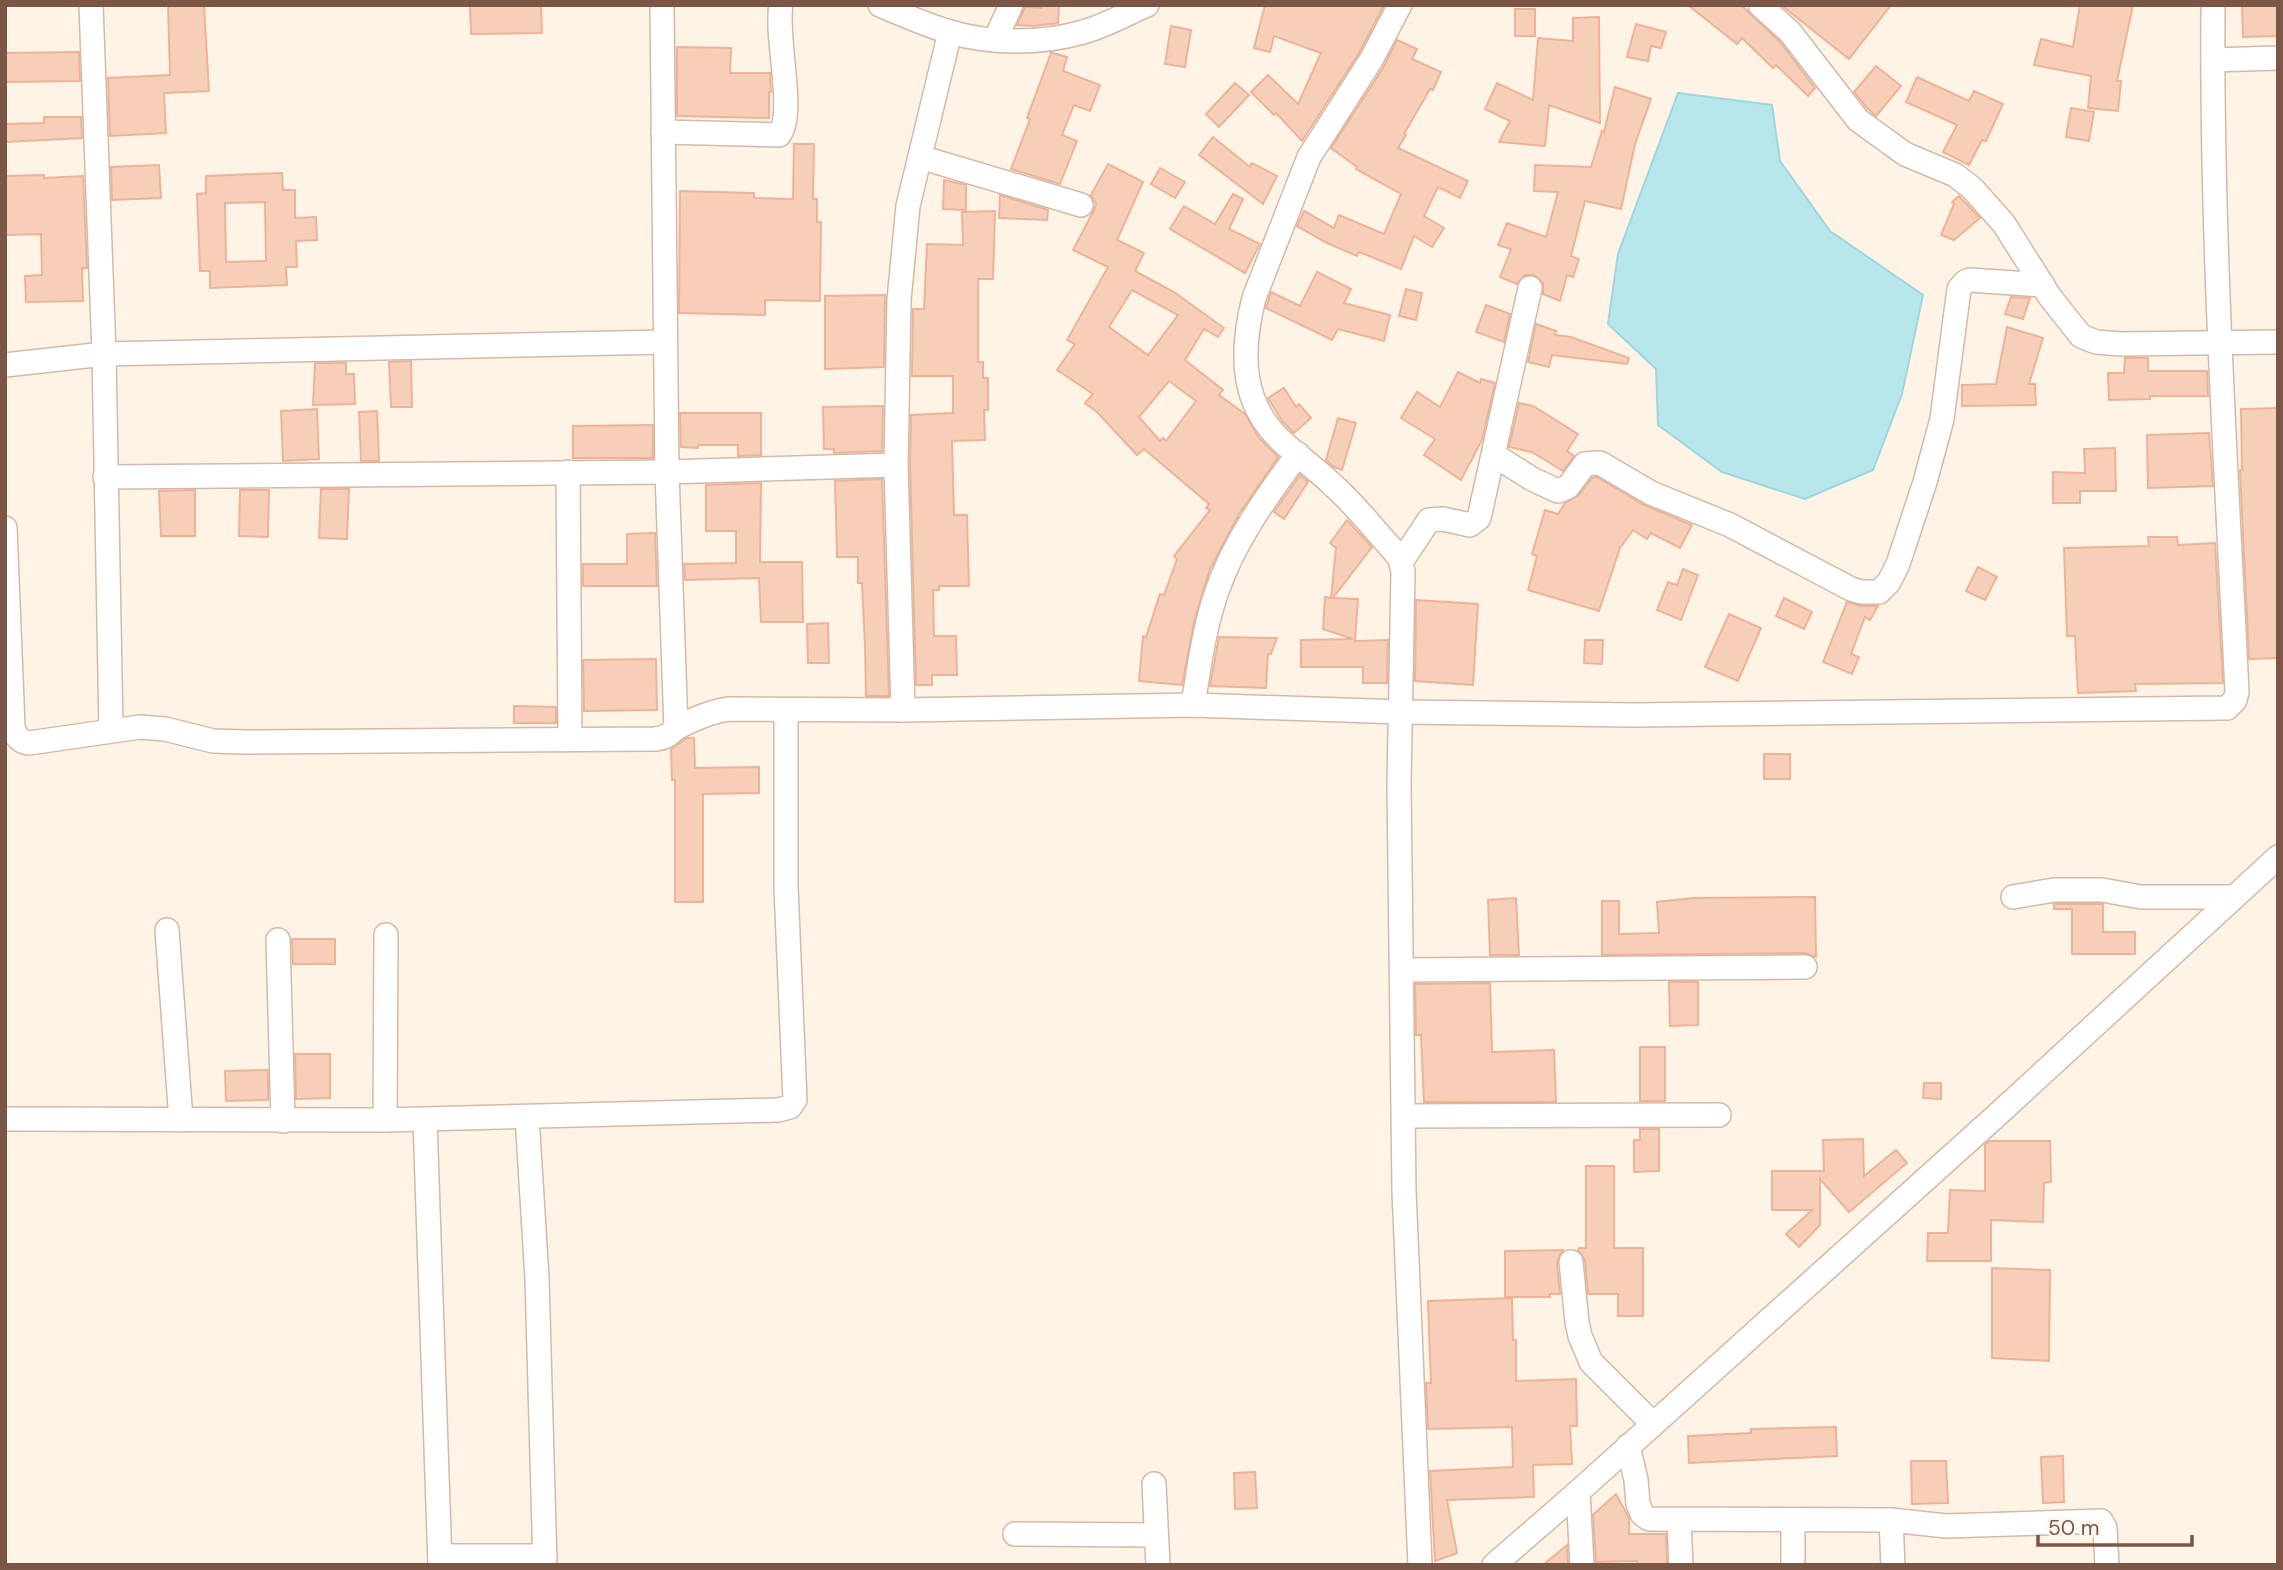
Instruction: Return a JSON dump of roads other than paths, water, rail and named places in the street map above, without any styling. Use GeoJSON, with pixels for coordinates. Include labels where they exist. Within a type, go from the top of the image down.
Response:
{"type":"FeatureCollection","features":[{"type":"Feature","properties":{"kind":"street"},"geometry":{"type":"LineString","coordinates":[[91,5],[104,354],[111,730]]}},
{"type":"Feature","properties":{"kind":"street"},"geometry":{"type":"LineString","coordinates":[[662,5],[667,472],[676,728]]}},
{"type":"Feature","properties":{"kind":"street"},"geometry":{"type":"LineString","coordinates":[[663,132],[782,133],[785,120],[784,70],[779,28],[781,5]]}},
{"type":"Feature","properties":{"kind":"street"},"geometry":{"type":"LineString","coordinates":[[880,5],[950,32],[995,40],[1068,36],[1085,32],[1147,5]]}},
{"type":"Feature","properties":{"kind":"street"},"geometry":{"type":"LineString","coordinates":[[995,40],[1011,5]]}},
{"type":"Feature","properties":{"kind":"street"},"geometry":{"type":"LineString","coordinates":[[1399,5],[1371,60],[1309,157],[1254,298],[1248,322],[1246,366],[1251,397],[1256,409],[1284,444],[1336,487],[1401,562],[1404,586],[1399,799],[1404,1191],[1420,1565]]}},
{"type":"Feature","properties":{"kind":"street"},"geometry":{"type":"LineString","coordinates":[[1760,5],[1790,32],[1858,120],[1905,154],[1955,175],[1972,188],[2004,224],[2050,297],[2081,336],[2096,342],[2278,342]]}},
{"type":"Feature","properties":{"kind":"street"},"geometry":{"type":"LineString","coordinates":[[5,528],[13,727],[21,741],[29,743],[140,727],[165,729],[213,741],[268,743],[655,739],[672,734],[676,728],[717,711],[1192,705],[1401,712],[1634,715],[2227,708],[2235,700],[2236,692],[2221,343],[2213,5]]}},
{"type":"Feature","properties":{"kind":"street"},"geometry":{"type":"LineString","coordinates":[[903,710],[896,465],[900,288],[908,206],[950,32]]}},
{"type":"Feature","properties":{"kind":"street"},"geometry":{"type":"LineString","coordinates":[[2213,60],[2278,58]]}},
{"type":"Feature","properties":{"kind":"street"},"geometry":{"type":"LineString","coordinates":[[920,157],[1080,205]]}},
{"type":"Feature","properties":{"kind":"street"},"geometry":{"type":"LineString","coordinates":[[1494,455],[1531,479],[1558,491],[1568,487],[1585,464],[1600,463],[1645,490],[1730,525],[1851,589],[1879,592],[1889,582],[1898,564],[1925,482],[1941,419],[1959,289],[1970,279],[2043,285]]}},
{"type":"Feature","properties":{"kind":"street"},"geometry":{"type":"LineString","coordinates":[[1401,562],[1429,520],[1443,519],[1470,525],[1475,523],[1483,506],[1530,288]]}},
{"type":"Feature","properties":{"kind":"street"},"geometry":{"type":"LineString","coordinates":[[5,365],[104,354],[665,342]]}},
{"type":"Feature","properties":{"kind":"street"},"geometry":{"type":"LineString","coordinates":[[1192,705],[1206,633],[1224,574],[1259,510],[1297,454]]}},
{"type":"Feature","properties":{"kind":"street"},"geometry":{"type":"LineString","coordinates":[[105,477],[667,472],[896,465]]}},
{"type":"Feature","properties":{"kind":"street"},"geometry":{"type":"LineString","coordinates":[[568,472],[570,739]]}},
{"type":"Feature","properties":{"kind":"street"},"geometry":{"type":"LineString","coordinates":[[5,1119],[425,1120],[786,1109],[794,1104],[786,887],[786,711]]}},
{"type":"Feature","properties":{"kind":"street"},"geometry":{"type":"LineString","coordinates":[[1494,1565],[1996,1116],[2278,857]]}},
{"type":"Feature","properties":{"kind":"street"},"geometry":{"type":"LineString","coordinates":[[2013,897],[2054,890],[2102,890],[2141,897],[2233,897]]}},
{"type":"Feature","properties":{"kind":"street"},"geometry":{"type":"LineString","coordinates":[[167,930],[181,1120]]}},
{"type":"Feature","properties":{"kind":"street"},"geometry":{"type":"LineString","coordinates":[[385,1120],[386,935]]}},
{"type":"Feature","properties":{"kind":"street"},"geometry":{"type":"LineString","coordinates":[[278,940],[283,1121]]}},
{"type":"Feature","properties":{"kind":"street"},"geometry":{"type":"LineString","coordinates":[[1402,970],[1805,967]]}},
{"type":"Feature","properties":{"kind":"street"},"geometry":{"type":"LineString","coordinates":[[1404,1116],[1719,1115]]}},
{"type":"Feature","properties":{"kind":"street"},"geometry":{"type":"LineString","coordinates":[[425,1120],[440,1560],[545,1560],[537,1278],[527,1117]]}},
{"type":"Feature","properties":{"kind":"street"},"geometry":{"type":"LineString","coordinates":[[1571,1262],[1577,1322],[1591,1362],[1653,1424]]}},
{"type":"Feature","properties":{"kind":"street"},"geometry":{"type":"LineString","coordinates":[[1628,1446],[1642,1514],[1649,1519],[1891,1520],[1946,1526],[2101,1521],[2105,1528],[2107,1565]]}},
{"type":"Feature","properties":{"kind":"street"},"geometry":{"type":"LineString","coordinates":[[1154,1485],[1157,1565]]}},
{"type":"Feature","properties":{"kind":"street"},"geometry":{"type":"LineString","coordinates":[[1578,1492],[1582,1565]]}},
{"type":"Feature","properties":{"kind":"street"},"geometry":{"type":"LineString","coordinates":[[1793,1520],[1793,1565]]}},
{"type":"Feature","properties":{"kind":"street"},"geometry":{"type":"LineString","coordinates":[[1891,1520],[1893,1565]]}},
{"type":"Feature","properties":{"kind":"street"},"geometry":{"type":"LineString","coordinates":[[1679,1521],[1681,1565]]}},
{"type":"Feature","properties":{"kind":"street"},"geometry":{"type":"LineString","coordinates":[[1015,1534],[1156,1535]]}},
{"type":"Feature","properties":{"kind":"water"},"geometry":{"type":"Polygon","coordinates":[[[1678,93],[1772,105],[1780,161],[1830,231],[1923,295],[1902,394],[1873,470],[1805,499],[1722,472],[1658,425],[1656,369],[1608,324],[1618,254],[1678,93]]]}}]}
